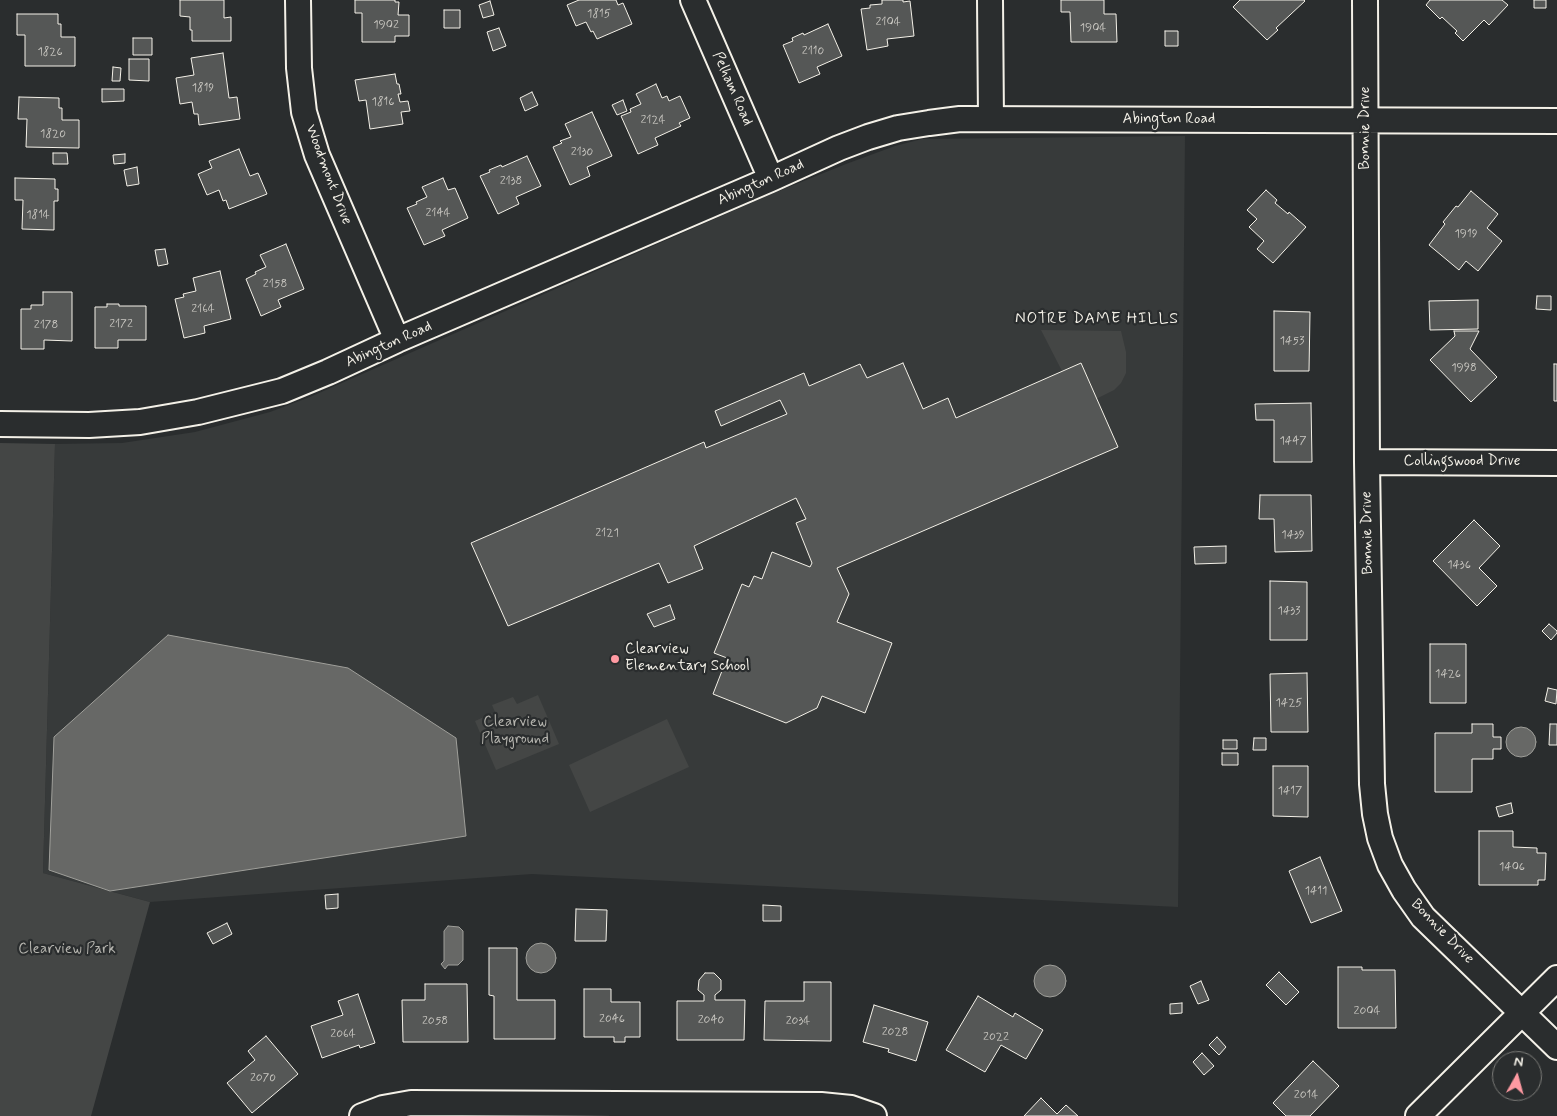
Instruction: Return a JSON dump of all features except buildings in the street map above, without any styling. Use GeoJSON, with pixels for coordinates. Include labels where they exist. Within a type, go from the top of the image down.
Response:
{"type":"FeatureCollection","features":[{"type":"Feature","properties":{"kind":"street","name":"Woodmont Drive"},"geometry":{"type":"LineString","coordinates":[[298,0],[299,68],[304,112],[317,155],[396,340]]}},
{"type":"Feature","properties":{"kind":"street","name":"Pelham Road"},"geometry":{"type":"LineString","coordinates":[[693,0],[771,178]]}},
{"type":"Feature","properties":{"kind":"street"},"geometry":{"type":"LineString","coordinates":[[990,0],[991,119]]}},
{"type":"Feature","properties":{"kind":"street","name":"Bonnie Drive"},"geometry":{"type":"LineString","coordinates":[[1365,0],[1367,462],[1372,784],[1375,814],[1380,838],[1390,865],[1404,890],[1423,917],[1557,1047]]}},
{"type":"Feature","properties":{"kind":"street","name":"Abington Road"},"geometry":{"type":"LineString","coordinates":[[0,424],[110,424],[155,420],[260,397],[301,384],[396,340],[838,148],[898,128],[929,122],[991,119],[1557,121]]}},
{"type":"Feature","properties":{"kind":"street","name":"Collingswood Drive"},"geometry":{"type":"LineString","coordinates":[[1367,462],[1557,463]]}},
{"type":"Feature","properties":{"kind":"street"},"geometry":{"type":"LineString","coordinates":[[1418,1116],[1557,978]]}},
{"type":"Feature","properties":{"kind":"street"},"geometry":{"type":"LineString","coordinates":[[362,1116],[383,1108],[411,1103],[431,1103],[821,1105],[851,1108],[874,1116]]}},
{"type":"Feature","properties":{"kind":"shaded area","name":"Clearview Elementary School"},"geometry":{"type":"Polygon","coordinates":[[[1185,136],[1178,907],[532,874],[150,902],[43,873],[55,444],[122,443],[195,432],[270,412],[310,397],[769,195],[895,146],[922,139],[1185,136]]]}},
{"type":"Feature","properties":{"kind":"shaded area"},"geometry":{"type":"Polygon","coordinates":[[[168,635],[348,668],[456,738],[466,836],[110,891],[49,870],[54,737],[168,635]]]}},
{"type":"Feature","properties":{"kind":"shaded area"},"geometry":{"type":"Polygon","coordinates":[[[1521,727],[1532,731],[1536,742],[1532,753],[1521,757],[1510,753],[1506,742],[1510,731],[1521,727]]]}},
{"type":"Feature","properties":{"kind":"shaded area"},"geometry":{"type":"Polygon","coordinates":[[[448,926],[459,927],[463,931],[463,960],[458,965],[448,965],[445,969],[441,964],[444,961],[444,931],[448,926]]]}},
{"type":"Feature","properties":{"kind":"shaded area"},"geometry":{"type":"Polygon","coordinates":[[[541,943],[552,947],[556,958],[552,969],[541,973],[530,969],[526,958],[530,947],[541,943]]]}},
{"type":"Feature","properties":{"kind":"shaded area"},"geometry":{"type":"Polygon","coordinates":[[[1050,965],[1056,966],[1061,970],[1065,975],[1065,987],[1061,992],[1056,996],[1050,997],[1044,996],[1039,992],[1035,987],[1034,981],[1035,975],[1039,970],[1044,966],[1050,965]]]}},
{"type":"Feature","properties":{"kind":"green space"},"geometry":{"type":"Polygon","coordinates":[[[1041,330],[1121,331],[1126,352],[1126,373],[1121,383],[1114,390],[1096,399],[1081,363],[1062,371],[1041,330]]]}},
{"type":"Feature","properties":{"kind":"green space","name":"Clearview Park"},"geometry":{"type":"Polygon","coordinates":[[[0,443],[55,444],[43,873],[150,902],[91,1116],[0,1116],[0,443]]]}},
{"type":"Feature","properties":{"kind":"green space","name":"Clearview Playground"},"geometry":{"type":"Polygon","coordinates":[[[538,695],[559,744],[496,770],[475,721],[495,712],[492,705],[513,697],[517,704],[538,695]]]}},
{"type":"Feature","properties":{"kind":"green space"},"geometry":{"type":"Polygon","coordinates":[[[667,719],[689,767],[590,812],[569,765],[667,719]]]}},
{"type":"Feature","properties":{"kind":"place","name":"Clearview Elementary School"},"geometry":{"type":"Point","coordinates":[615,659]}},
{"type":"Feature","properties":{"kind":"district","name":"NOTRE DAME HILLS"},"geometry":{"type":"Point","coordinates":[1097,320]}}]}
